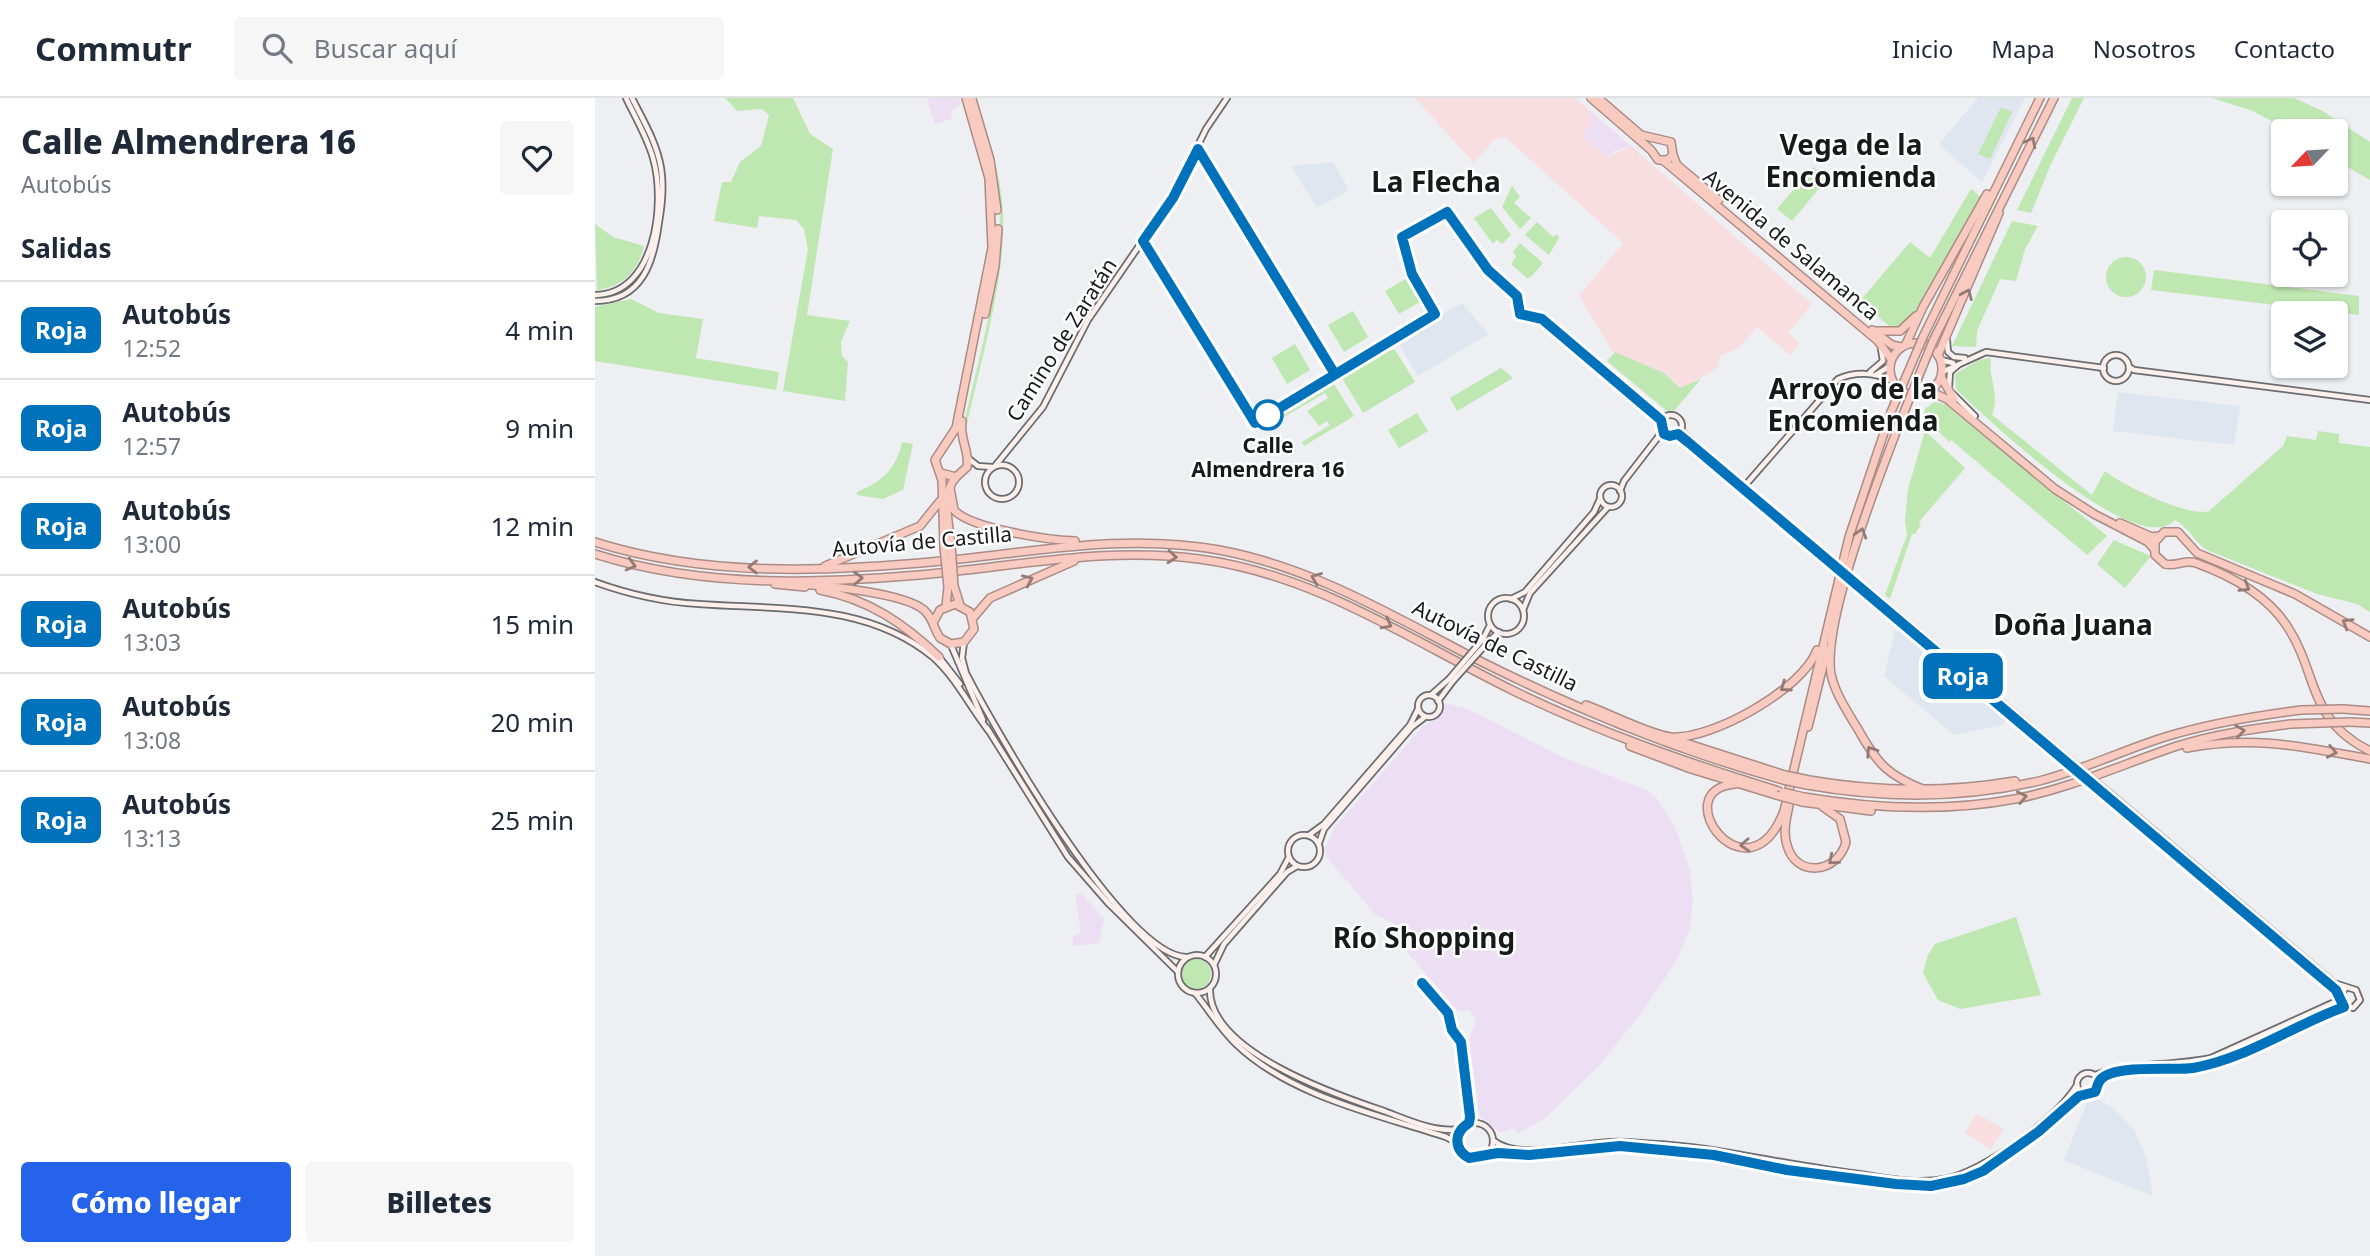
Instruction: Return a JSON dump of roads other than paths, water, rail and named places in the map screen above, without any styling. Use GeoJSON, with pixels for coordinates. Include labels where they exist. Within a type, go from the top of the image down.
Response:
{"type":"FeatureCollection","features":[{"type":"Feature","properties":{"kind":"highway"},"geometry":{"type":"LineString","coordinates":[[946,445],[956,428],[989,269],[993,225],[989,178],[969,98]]}},
{"type":"Feature","properties":{"kind":"highway"},"geometry":{"type":"LineString","coordinates":[[947,546],[950,488],[956,477],[965,470],[968,458],[963,449],[961,428],[995,266],[998,223],[994,177],[969,98]]}},
{"type":"Feature","properties":{"kind":"highway"},"geometry":{"type":"LineString","coordinates":[[1591,98],[1651,149],[1653,156],[1664,161],[1673,155],[1671,142],[1641,135],[1598,98]]}},
{"type":"Feature","properties":{"kind":"highway"},"geometry":{"type":"LineString","coordinates":[[2040,98],[1904,346],[1890,363],[1892,380],[1897,387],[1912,395],[1929,391],[1947,399],[2055,489],[2094,514],[2148,542],[2158,560],[2165,565],[2182,562],[2197,564],[2237,582],[2274,610],[2294,639],[2311,685],[2326,715],[2344,735],[2370,751]]}},
{"type":"Feature","properties":{"kind":"highway"},"geometry":{"type":"LineString","coordinates":[[2054,98],[2008,186],[1939,358],[1941,375],[1951,397],[2078,499],[2117,522],[2152,537],[2167,531],[2178,532],[2200,554],[2295,594],[2370,637]]}},
{"type":"Feature","properties":{"kind":"highway"},"geometry":{"type":"LineString","coordinates":[[1651,149],[1656,140]]}},
{"type":"Feature","properties":{"kind":"highway","name":"Avenida de Salamanca"},"geometry":{"type":"LineString","coordinates":[[1673,155],[1677,165],[1873,330],[1892,345],[1904,346]]}},
{"type":"Feature","properties":{"kind":"highway","name":"Avenida de Salamanca"},"geometry":{"type":"LineString","coordinates":[[1664,161],[1878,341],[1890,363]]}},
{"type":"Feature","properties":{"kind":"highway"},"geometry":{"type":"LineString","coordinates":[[1669,737],[1688,737],[1715,730],[1793,681],[1816,654],[1854,520],[1891,412],[1984,203]]}},
{"type":"Feature","properties":{"kind":"highway"},"geometry":{"type":"LineString","coordinates":[[1803,799],[1823,807],[1840,819],[1846,842],[1835,861],[1812,869],[1798,863],[1790,853],[1786,820],[1835,623],[1870,504],[1902,417],[1933,341],[1997,214]]}},
{"type":"Feature","properties":{"kind":"highway"},"geometry":{"type":"LineString","coordinates":[[1873,330],[1883,333],[1900,331],[1923,307]]}},
{"type":"Feature","properties":{"kind":"highway"},"geometry":{"type":"LineString","coordinates":[[1904,346],[1927,345],[1939,358]]}},
{"type":"Feature","properties":{"kind":"highway"},"geometry":{"type":"LineString","coordinates":[[1929,391],[1941,375]]}},
{"type":"Feature","properties":{"kind":"highway"},"geometry":{"type":"LineString","coordinates":[[934,621],[946,606],[951,587],[940,473],[935,460],[938,450],[946,445],[955,444],[963,449]]}},
{"type":"Feature","properties":{"kind":"highway"},"geometry":{"type":"LineString","coordinates":[[940,473],[956,477]]}},
{"type":"Feature","properties":{"kind":"highway"},"geometry":{"type":"LineString","coordinates":[[950,488],[954,510],[968,520],[1053,540],[1108,543]]}},
{"type":"Feature","properties":{"kind":"highway"},"geometry":{"type":"LineString","coordinates":[[821,567],[920,526],[932,515],[942,498]]}},
{"type":"Feature","properties":{"kind":"highway"},"geometry":{"type":"LineString","coordinates":[[2154,549],[2159,536]]}},
{"type":"Feature","properties":{"kind":"highway","name":"Autovía de Castilla"},"geometry":{"type":"LineString","coordinates":[[595,542],[649,557],[692,564],[821,567],[941,561],[1108,543],[1200,547],[1290,568],[1341,587],[1480,661],[1628,727],[1784,777],[1808,783],[1902,796],[1980,792],[2070,772],[2163,738],[2229,720],[2301,710],[2370,711]]}},
{"type":"Feature","properties":{"kind":"highway"},"geometry":{"type":"LineString","coordinates":[[2182,562],[2189,545]]}},
{"type":"Feature","properties":{"kind":"highway","name":"Autovía de Castilla"},"geometry":{"type":"LineString","coordinates":[[595,554],[668,573],[773,580],[860,578],[1106,555],[1199,559],[1284,579],[1353,606],[1541,703],[1646,746],[1777,793],[1803,799],[1867,806],[1955,806],[2044,792],[2231,732],[2291,724],[2370,723]]}},
{"type":"Feature","properties":{"kind":"highway"},"geometry":{"type":"LineString","coordinates":[[973,618],[985,602],[1002,592],[1063,564],[1106,555]]}},
{"type":"Feature","properties":{"kind":"highway"},"geometry":{"type":"LineString","coordinates":[[668,573],[695,580],[866,592],[916,605],[934,621],[936,633],[950,644],[964,642],[974,629],[973,618],[960,605],[951,587]]}},
{"type":"Feature","properties":{"kind":"highway"},"geometry":{"type":"LineString","coordinates":[[775,584],[826,591],[876,608],[902,624],[939,657]]}},
{"type":"Feature","properties":{"kind":"highway"},"geometry":{"type":"LineString","coordinates":[[946,606],[960,605]]}},
{"type":"Feature","properties":{"kind":"highway"},"geometry":{"type":"LineString","coordinates":[[1735,784],[1722,786],[1713,793],[1707,806],[1709,822],[1726,842],[1741,847],[1755,845],[1772,833],[1784,811],[1830,609]]}},
{"type":"Feature","properties":{"kind":"highway"},"geometry":{"type":"LineString","coordinates":[[1835,623],[1830,662],[1832,677],[1843,703],[1880,764],[1897,779],[1925,790]]}},
{"type":"Feature","properties":{"kind":"highway"},"geometry":{"type":"LineString","coordinates":[[1480,661],[1669,737],[1784,777]]}},
{"type":"Feature","properties":{"kind":"highway"},"geometry":{"type":"LineString","coordinates":[[1541,703],[1626,744],[1735,784],[1777,793]]}},
{"type":"Feature","properties":{"kind":"highway"},"geometry":{"type":"LineString","coordinates":[[1808,783],[1884,790],[1973,788],[2037,776],[2163,738]]}},
{"type":"Feature","properties":{"kind":"highway"},"geometry":{"type":"LineString","coordinates":[[2129,764],[2183,749],[2234,741],[2274,741],[2370,759]]}},
{"type":"Feature","properties":{"kind":"highway"},"geometry":{"type":"LineString","coordinates":[[1823,807],[1918,812],[1955,806]]}},
{"type":"Feature","properties":{"kind":"street"},"geometry":{"type":"LineString","coordinates":[[595,295],[623,289],[638,276],[645,265],[652,233],[657,191],[653,159],[626,98]]}},
{"type":"Feature","properties":{"kind":"street"},"geometry":{"type":"LineString","coordinates":[[595,301],[615,298],[634,288],[645,276],[655,253],[663,202],[662,170],[655,145],[632,98]]}},
{"type":"Feature","properties":{"kind":"street","name":"Camino de Zaratán"},"geometry":{"type":"LineString","coordinates":[[994,467],[1043,407],[1088,320],[1173,198],[1206,129],[1227,98]]}},
{"type":"Feature","properties":{"kind":"street"},"geometry":{"type":"LineString","coordinates":[[1948,335],[1948,352],[1954,357],[1967,358]]}},
{"type":"Feature","properties":{"kind":"street"},"geometry":{"type":"LineString","coordinates":[[1869,373],[1883,361],[1878,341]]}},
{"type":"Feature","properties":{"kind":"street"},"geometry":{"type":"LineString","coordinates":[[1941,375],[1967,358],[1993,352],[2102,366],[2112,380],[2122,379],[2130,370]]}},
{"type":"Feature","properties":{"kind":"street"},"geometry":{"type":"LineString","coordinates":[[2102,366],[2110,357],[2119,355],[2130,370],[2370,400]]}},
{"type":"Feature","properties":{"kind":"street"},"geometry":{"type":"LineString","coordinates":[[1939,358],[1945,364],[1958,363]]}},
{"type":"Feature","properties":{"kind":"street"},"geometry":{"type":"LineString","coordinates":[[1967,358],[1950,372],[1948,384],[1975,416]]}},
{"type":"Feature","properties":{"kind":"street"},"geometry":{"type":"LineString","coordinates":[[1877,374],[1890,363]]}},
{"type":"Feature","properties":{"kind":"street"},"geometry":{"type":"LineString","coordinates":[[1743,487],[1832,383],[1847,375],[1869,373],[1892,380]]}},
{"type":"Feature","properties":{"kind":"street"},"geometry":{"type":"LineString","coordinates":[[1664,433],[1661,420],[1671,414],[1680,419],[1679,433]]}},
{"type":"Feature","properties":{"kind":"street"},"geometry":{"type":"LineString","coordinates":[[1461,1129],[1457,1143],[1459,1150],[1469,1158],[1488,1154],[1529,1155],[1620,1146],[1714,1155],[1787,1170],[1931,1186],[1964,1179],[1983,1171],[2038,1132],[2083,1094],[2095,1092],[2099,1082],[2125,1071],[2182,1069],[2212,1063],[2344,1007],[2353,1008],[2360,1002],[2356,990],[2345,989],[2334,983],[1679,433],[1664,433]]}},
{"type":"Feature","properties":{"kind":"street"},"geometry":{"type":"LineString","coordinates":[[1488,1154],[1494,1141],[1491,1131],[1480,1123],[1469,1123],[1461,1129],[1442,1130],[1418,1123],[1328,1091],[1280,1070],[1248,1048],[1213,1009],[1210,988],[1216,975],[1214,965],[1224,944],[1287,872],[1297,866],[1307,867],[1316,862],[1324,830],[1412,727],[1425,717],[1437,713],[1438,701],[1451,680],[1485,640],[1491,624],[1489,614],[1493,605],[1501,599],[1511,599],[1525,592],[1594,512],[1602,489],[1623,481],[1664,433]]}},
{"type":"Feature","properties":{"kind":"street"},"geometry":{"type":"LineString","coordinates":[[994,467],[986,476],[985,486],[991,495],[1000,499],[1010,497],[1019,484],[1017,474],[1010,467],[1007,452]]}},
{"type":"Feature","properties":{"kind":"street"},"geometry":{"type":"LineString","coordinates":[[968,458],[986,476]]}},
{"type":"Feature","properties":{"kind":"street"},"geometry":{"type":"LineString","coordinates":[[965,470],[978,466],[1010,467]]}},
{"type":"Feature","properties":{"kind":"street"},"geometry":{"type":"LineString","coordinates":[[1491,624],[1499,632],[1508,634],[1517,631],[1524,619],[1523,610],[1530,593],[1608,507],[1619,503],[1623,481]]}},
{"type":"Feature","properties":{"kind":"street"},"geometry":{"type":"LineString","coordinates":[[1614,485],[1621,491]]}},
{"type":"Feature","properties":{"kind":"street"},"geometry":{"type":"LineString","coordinates":[[1600,499],[1608,507]]}},
{"type":"Feature","properties":{"kind":"street"},"geometry":{"type":"LineString","coordinates":[[595,582],[677,602],[792,608],[866,621],[905,637],[936,660],[989,730]]}},
{"type":"Feature","properties":{"kind":"street"},"geometry":{"type":"LineString","coordinates":[[1511,599],[1523,610]]}},
{"type":"Feature","properties":{"kind":"street"},"geometry":{"type":"LineString","coordinates":[[1485,640],[1499,632]]}},
{"type":"Feature","properties":{"kind":"street"},"geometry":{"type":"LineString","coordinates":[[964,642],[962,658],[966,673],[1067,844],[1111,898],[1154,942],[1170,955],[1205,957],[1214,965]]}},
{"type":"Feature","properties":{"kind":"street"},"geometry":{"type":"LineString","coordinates":[[950,644],[989,730],[1068,856],[1109,904],[1178,972],[1181,985],[1195,993],[1236,1044],[1278,1075],[1325,1096],[1457,1143]]}},
{"type":"Feature","properties":{"kind":"street"},"geometry":{"type":"LineString","coordinates":[[939,657],[981,715]]}},
{"type":"Feature","properties":{"kind":"street"},"geometry":{"type":"LineString","coordinates":[[1205,957],[1280,874],[1289,857],[1291,840],[1298,835],[1310,835],[1324,824],[1410,725],[1420,699],[1451,680]]}},
{"type":"Feature","properties":{"kind":"street"},"geometry":{"type":"LineString","coordinates":[[1430,695],[1438,701]]}},
{"type":"Feature","properties":{"kind":"street"},"geometry":{"type":"LineString","coordinates":[[1418,709],[1425,717]]}},
{"type":"Feature","properties":{"kind":"street"},"geometry":{"type":"LineString","coordinates":[[2109,796],[2340,997],[2344,1007]]}},
{"type":"Feature","properties":{"kind":"street"},"geometry":{"type":"LineString","coordinates":[[1310,835],[1319,843]]}},
{"type":"Feature","properties":{"kind":"street"},"geometry":{"type":"LineString","coordinates":[[1289,857],[1297,866]]}},
{"type":"Feature","properties":{"kind":"street"},"geometry":{"type":"LineString","coordinates":[[1178,972],[1187,957]]}},
{"type":"Feature","properties":{"kind":"street"},"geometry":{"type":"LineString","coordinates":[[1195,993],[1210,988]]}},
{"type":"Feature","properties":{"kind":"street"},"geometry":{"type":"LineString","coordinates":[[1494,1141],[1507,1148],[1529,1150],[1595,1142],[1634,1142],[1716,1150],[1886,1178],[1931,1181],[1962,1174],[1991,1159],[2071,1095],[2081,1076],[2095,1075],[2134,1064],[2192,1062],[2211,1058],[2340,997],[2345,989]]}},
{"type":"Feature","properties":{"kind":"street"},"geometry":{"type":"LineString","coordinates":[[2095,1075],[2099,1082]]}},
{"type":"Feature","properties":{"kind":"street"},"geometry":{"type":"LineString","coordinates":[[2077,1085],[2083,1094]]}},
{"type":"Feature","properties":{"kind":"place","name":"Calle Almendrera 16"},"geometry":{"type":"Point","coordinates":[1268,415]}},
{"type":"Feature","properties":{"kind":"district","name":"Vega de la Encomienda"},"geometry":{"type":"Point","coordinates":[1851,161]}},
{"type":"Feature","properties":{"kind":"district","name":"La Flecha"},"geometry":{"type":"Point","coordinates":[1436,182]}},
{"type":"Feature","properties":{"kind":"district","name":"Arroyo de la Encomienda"},"geometry":{"type":"Point","coordinates":[1853,405]}},
{"type":"Feature","properties":{"kind":"district","name":"Doña Juana"},"geometry":{"type":"Point","coordinates":[2073,625]}},
{"type":"Feature","properties":{"kind":"district","name":"Río Shopping"},"geometry":{"type":"Point","coordinates":[1424,938]}}]}
